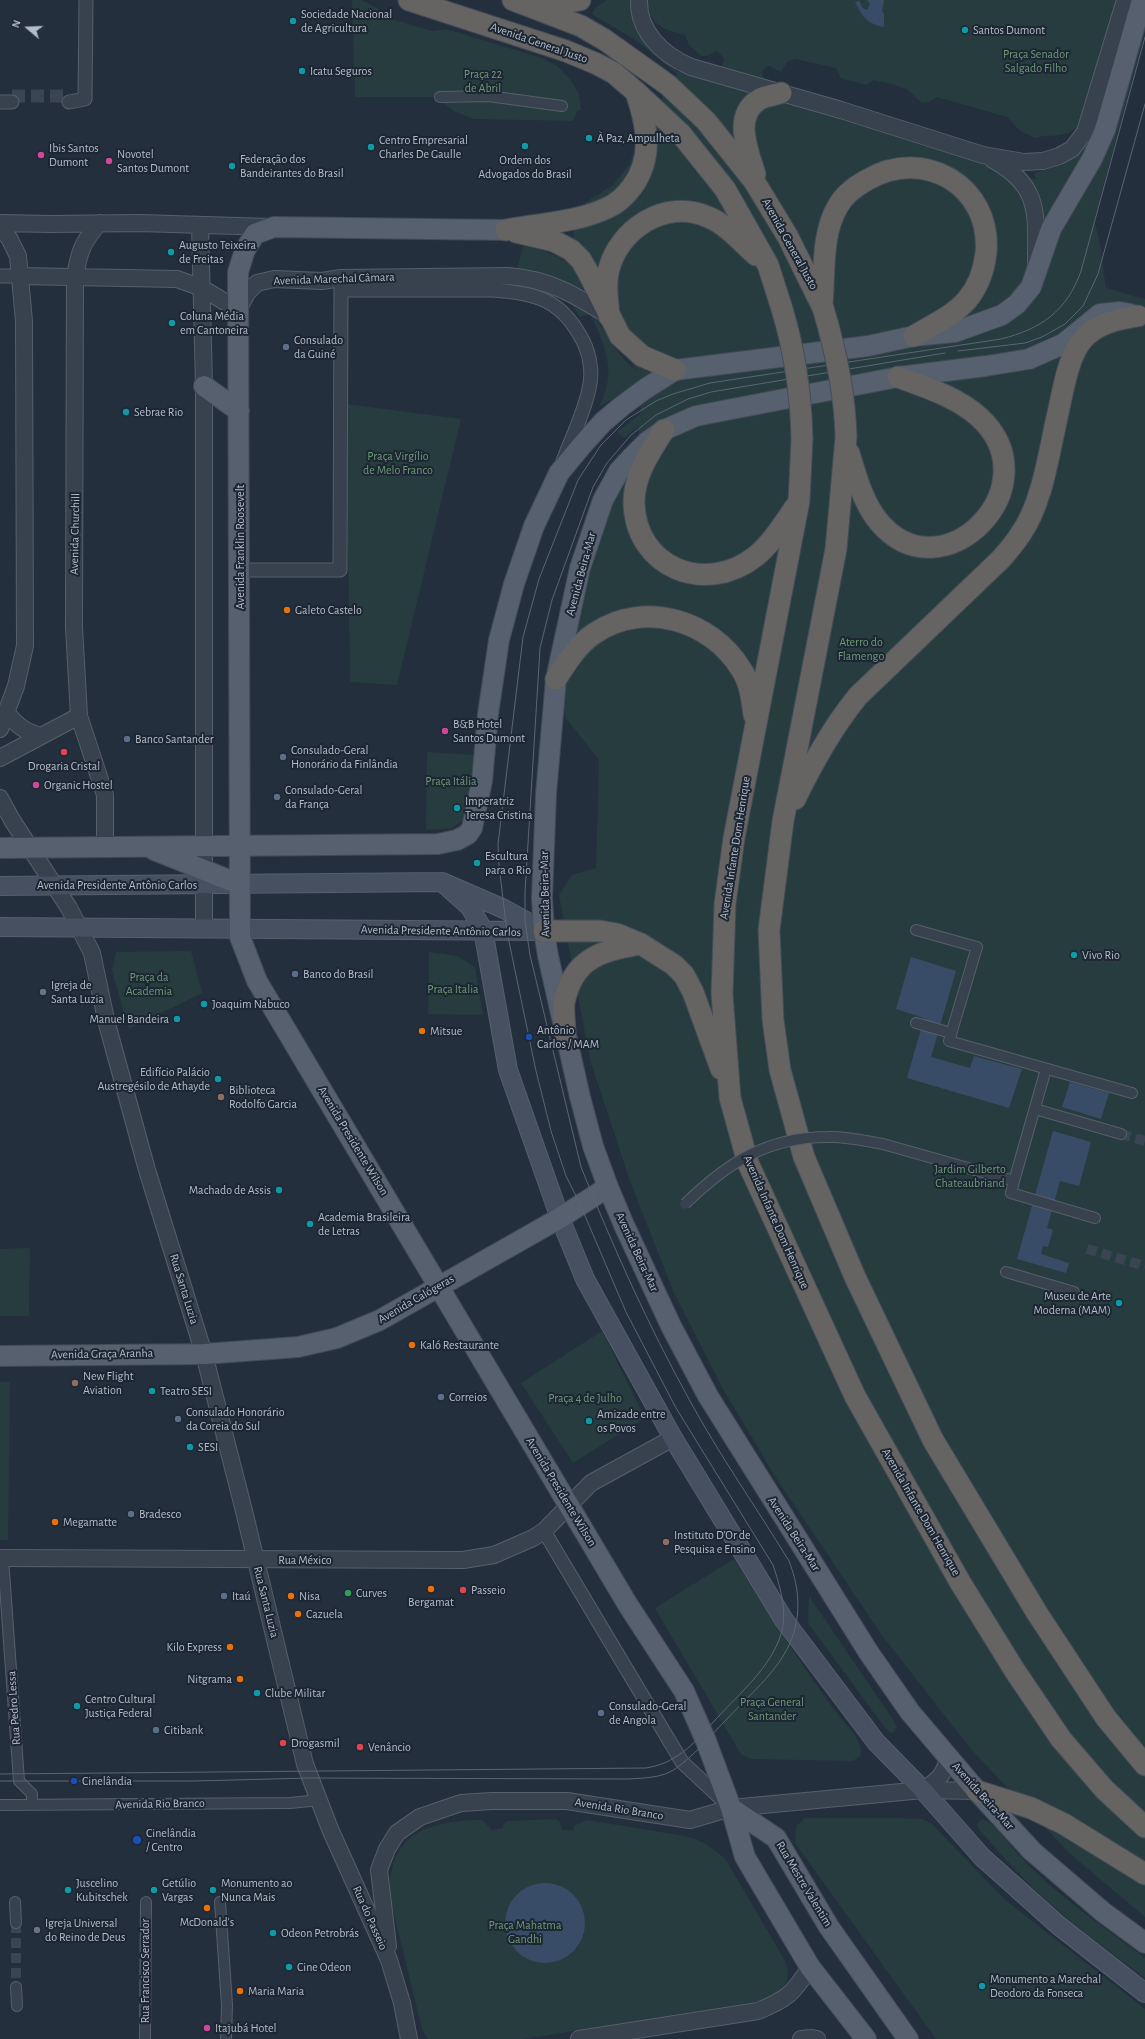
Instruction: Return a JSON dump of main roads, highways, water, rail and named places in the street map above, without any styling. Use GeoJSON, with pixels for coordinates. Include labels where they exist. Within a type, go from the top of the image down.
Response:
{"type":"FeatureCollection","features":[{"type":"Feature","properties":{"kind":"highway","name":"Avenida General Justo"},"geometry":{"type":"LineString","coordinates":[[409,0],[566,51],[608,70],[636,92],[681,134],[725,189],[768,265],[791,339],[801,405],[802,439]]}},
{"type":"Feature","properties":{"kind":"highway","name":"Avenida General Justo"},"geometry":{"type":"LineString","coordinates":[[513,0],[581,26],[629,55],[668,85],[706,121],[731,151],[761,192],[788,237],[822,307]]}},
{"type":"Feature","properties":{"kind":"highway"},"geometry":{"type":"LineString","coordinates":[[519,0],[551,5],[580,0]]}},
{"type":"Feature","properties":{"kind":"highway"},"geometry":{"type":"LineString","coordinates":[[506,230],[591,214],[610,207],[629,191],[641,172],[647,145],[645,122],[636,92]]}},
{"type":"Feature","properties":{"kind":"highway"},"geometry":{"type":"LineString","coordinates":[[761,192],[745,141],[744,126],[746,115],[751,106],[760,99],[781,93]]}},
{"type":"Feature","properties":{"kind":"highway"},"geometry":{"type":"LineString","coordinates":[[914,336],[951,314],[967,300],[978,282],[986,258],[986,233],[980,211],[963,187],[938,173],[906,167],[893,168],[870,178],[846,195],[838,206],[829,228],[822,307],[839,368],[845,408],[846,440],[836,549],[783,821],[770,930],[773,1020],[780,1070],[804,1157],[855,1278],[933,1440],[1037,1614],[1106,1718],[1145,1765]]}},
{"type":"Feature","properties":{"kind":"highway"},"geometry":{"type":"LineString","coordinates":[[609,316],[608,274],[616,250],[632,232],[654,216],[673,212],[688,212],[709,217],[719,222],[768,265]]}},
{"type":"Feature","properties":{"kind":"highway"},"geometry":{"type":"LineString","coordinates":[[506,230],[554,241],[571,250],[582,260],[609,316],[620,336],[629,347],[642,356],[675,370]]}},
{"type":"Feature","properties":{"kind":"highway"},"geometry":{"type":"LineString","coordinates":[[783,821],[819,752],[838,720],[858,696],[1001,559],[1021,534],[1031,515],[1038,494],[1065,382],[1073,356],[1082,340],[1093,329],[1122,319],[1142,317]]}},
{"type":"Feature","properties":{"kind":"highway"},"geometry":{"type":"LineString","coordinates":[[846,440],[866,500],[879,522],[897,539],[909,544],[940,546],[963,538],[979,527],[988,518],[998,500],[1004,474],[1002,454],[992,432],[979,417],[963,406],[934,391],[898,377]]}},
{"type":"Feature","properties":{"kind":"highway"},"geometry":{"type":"LineString","coordinates":[[664,430],[643,465],[638,479],[634,502],[640,535],[651,550],[668,564],[685,572],[700,575],[720,573],[743,564],[765,548],[800,501]]}},
{"type":"Feature","properties":{"kind":"highway","name":"Avenida Infante Dom Henrique"},"geometry":{"type":"LineString","coordinates":[[802,439],[800,501],[734,838],[725,904],[722,994],[730,1098],[748,1162],[852,1389],[960,1582],[1015,1670],[1061,1739],[1104,1789],[1145,1827]]}},
{"type":"Feature","properties":{"kind":"highway"},"geometry":{"type":"LineString","coordinates":[[556,678],[572,655],[585,640],[604,627],[628,619],[642,617],[654,616],[676,619],[687,623],[708,635],[736,662],[747,681],[756,724]]}},
{"type":"Feature","properties":{"kind":"highway"},"geometry":{"type":"LineString","coordinates":[[544,931],[600,931],[617,934],[641,944],[674,965],[684,975],[700,1010],[730,1098]]}},
{"type":"Feature","properties":{"kind":"highway"},"geometry":{"type":"LineString","coordinates":[[565,1034],[564,1004],[571,982],[584,964],[610,949],[641,944]]}},
{"type":"Feature","properties":{"kind":"highway"},"geometry":{"type":"LineString","coordinates":[[977,1791],[1030,1808],[1064,1824],[1145,1874]]}},
{"type":"Feature","properties":{"kind":"main road"},"geometry":{"type":"LineString","coordinates":[[0,848],[438,844],[457,840],[468,834],[472,828],[482,782],[488,714],[499,640],[524,552],[559,473],[603,422],[645,389],[675,370],[868,346],[914,336],[955,332],[997,317],[1009,310],[1025,296],[1035,277],[1053,225],[1092,159],[1105,130],[1142,0]]}},
{"type":"Feature","properties":{"kind":"main road","name":"Avenida Franklin Roosevelt"},"geometry":{"type":"LineString","coordinates":[[239,884],[240,570],[238,272],[245,250],[255,234],[274,227],[506,230]]}},
{"type":"Feature","properties":{"kind":"main road","name":"Avenida Beira-Mar"},"geometry":{"type":"LineString","coordinates":[[1142,317],[1120,312],[1100,314],[1063,344],[1029,359],[898,377],[696,416],[664,430],[647,442],[619,471],[604,500],[580,568],[556,678],[546,794],[542,898],[544,931],[565,1034],[583,1111],[608,1188],[671,1326],[708,1396],[869,1653],[910,1712],[977,1791],[1032,1851],[1103,1912],[1145,1943]]}},
{"type":"Feature","properties":{"kind":"main road"},"geometry":{"type":"LineString","coordinates":[[204,386],[239,411]]}},
{"type":"Feature","properties":{"kind":"main road"},"geometry":{"type":"LineString","coordinates":[[143,846],[204,877],[239,884]]}},
{"type":"Feature","properties":{"kind":"main road","name":"Avenida Presidente Antônio Carlos"},"geometry":{"type":"LineString","coordinates":[[0,886],[55,886],[204,877]]}},
{"type":"Feature","properties":{"kind":"main road"},"geometry":{"type":"LineString","coordinates":[[442,882],[470,907],[482,930],[508,1070],[560,1218],[585,1279],[673,1438],[784,1620],[876,1742],[922,1790],[982,1857],[1058,1925],[1145,1993]]}},
{"type":"Feature","properties":{"kind":"main road","name":"Avenida Presidente Antônio Carlos"},"geometry":{"type":"LineString","coordinates":[[239,884],[442,882],[504,909],[544,931]]}},
{"type":"Feature","properties":{"kind":"main road","name":"Avenida Presidente Wilson"},"geometry":{"type":"LineString","coordinates":[[239,884],[239,928],[243,950],[257,981],[628,1605],[684,1692],[706,1741],[730,1808]]}},
{"type":"Feature","properties":{"kind":"main road","name":"Avenida Presidente Antônio Carlos"},"geometry":{"type":"LineString","coordinates":[[0,927],[544,931]]}},
{"type":"Feature","properties":{"kind":"main road","name":"Avenida Calógeras"},"geometry":{"type":"LineString","coordinates":[[204,1354],[298,1347],[337,1338],[380,1320],[439,1285],[560,1218],[608,1188]]}},
{"type":"Feature","properties":{"kind":"main road","name":"Avenida Graça Aranha"},"geometry":{"type":"LineString","coordinates":[[0,1356],[204,1354]]}},
{"type":"Feature","properties":{"kind":"main road"},"geometry":{"type":"LineString","coordinates":[[730,1808],[744,1857],[810,1967],[866,2039]]}},
{"type":"Feature","properties":{"kind":"main road","name":"Rua Mestre Valentim"},"geometry":{"type":"LineString","coordinates":[[730,1808],[776,1838],[829,1927],[908,2039]]}},
{"type":"Feature","properties":{"kind":"water"},"geometry":{"type":"Polygon","coordinates":[[[867,0],[884,0],[882,11],[884,14],[884,27],[873,24],[866,19],[855,2],[859,1],[863,8],[867,10],[870,4],[867,0]]]}},
{"type":"Feature","properties":{"kind":"water"},"geometry":{"type":"Polygon","coordinates":[[[911,957],[956,971],[931,1057],[970,1068],[974,1056],[1022,1069],[1009,1108],[907,1078],[924,1018],[896,1009],[911,957]]]}},
{"type":"Feature","properties":{"kind":"water"},"geometry":{"type":"Polygon","coordinates":[[[1070,1082],[1109,1093],[1101,1119],[1062,1107],[1070,1082]]]}},
{"type":"Feature","properties":{"kind":"water"},"geometry":{"type":"Polygon","coordinates":[[[1053,1131],[1091,1142],[1079,1186],[1060,1181],[1047,1228],[1053,1230],[1048,1247],[1043,1246],[1041,1254],[1069,1263],[1066,1273],[1017,1259],[1053,1131]]]}},
{"type":"Feature","properties":{"kind":"water"},"geometry":{"type":"Polygon","coordinates":[[[545,1883],[560,1886],[573,1895],[582,1908],[585,1923],[582,1938],[573,1951],[560,1960],[545,1963],[530,1960],[517,1951],[508,1938],[505,1923],[508,1908],[517,1895],[530,1886],[545,1883]]]}},
{"type":"Feature","properties":{"kind":"tunnel"},"geometry":{"type":"LineString","coordinates":[[12,96],[69,96]]}},
{"type":"Feature","properties":{"kind":"tunnel"},"geometry":{"type":"LineString","coordinates":[[1121,1134],[1145,1141]]}},
{"type":"Feature","properties":{"kind":"tunnel"},"geometry":{"type":"LineString","coordinates":[[1087,1249],[1145,1266]]}},
{"type":"Feature","properties":{"kind":"tunnel"},"geometry":{"type":"LineString","coordinates":[[16,1923],[16,1987]]}},
{"type":"Feature","properties":{"kind":"tram line"},"geometry":{"type":"LineString","coordinates":[[0,1774],[646,1768],[669,1761],[688,1748],[745,1689],[770,1658],[781,1634],[784,1617],[782,1599],[773,1565],[676,1408],[626,1312],[580,1204],[566,1176],[551,1131],[536,1071],[507,932],[499,866],[498,844],[523,637],[539,579],[578,480],[601,445],[626,420],[656,401],[673,394],[710,383],[1001,339],[1028,330],[1051,316],[1068,297],[1081,271],[1145,37]]}},
{"type":"Feature","properties":{"kind":"tram line"},"geometry":{"type":"LineString","coordinates":[[958,351],[1025,343],[1042,337],[1065,324],[1083,306],[1098,274],[1145,104]]}},
{"type":"Feature","properties":{"kind":"tram line"},"geometry":{"type":"LineString","coordinates":[[0,1781],[194,1781],[310,1778],[628,1779],[653,1777],[670,1772],[689,1758],[765,1679],[783,1657],[794,1632],[798,1605],[795,1578],[789,1561],[726,1462],[690,1401],[645,1315],[581,1167],[530,955],[525,921],[525,892],[540,648],[552,600],[593,487],[607,463],[631,435],[656,415],[688,399],[711,392],[945,353]]}},
{"type":"Feature","properties":{"kind":"place","name":"Sociedade Nacional de Agricultura"},"geometry":{"type":"Point","coordinates":[293,21]}},
{"type":"Feature","properties":{"kind":"place","name":"Santos Dumont"},"geometry":{"type":"Point","coordinates":[965,30]}},
{"type":"Feature","properties":{"kind":"place","name":"Icatu Seguros"},"geometry":{"type":"Point","coordinates":[302,71]}},
{"type":"Feature","properties":{"kind":"place","name":"À Paz, Ampulheta"},"geometry":{"type":"Point","coordinates":[589,138]}},
{"type":"Feature","properties":{"kind":"place","name":"Ordem dos Advogados do Brasil"},"geometry":{"type":"Point","coordinates":[525,146]}},
{"type":"Feature","properties":{"kind":"place","name":"Centro Empresarial Charles De Gaulle"},"geometry":{"type":"Point","coordinates":[371,147]}},
{"type":"Feature","properties":{"kind":"place","name":"Ibis Santos Dumont"},"geometry":{"type":"Point","coordinates":[41,155]}},
{"type":"Feature","properties":{"kind":"place","name":"Novotel Santos Dumont"},"geometry":{"type":"Point","coordinates":[109,161]}},
{"type":"Feature","properties":{"kind":"place","name":"Federação dos Bandeirantes do Brasil"},"geometry":{"type":"Point","coordinates":[232,166]}},
{"type":"Feature","properties":{"kind":"place","name":"Augusto Teixeira de Freitas"},"geometry":{"type":"Point","coordinates":[171,252]}},
{"type":"Feature","properties":{"kind":"place","name":"Coluna Média em Cantoneira"},"geometry":{"type":"Point","coordinates":[172,323]}},
{"type":"Feature","properties":{"kind":"place","name":"Consulado da Guiné"},"geometry":{"type":"Point","coordinates":[286,347]}},
{"type":"Feature","properties":{"kind":"place","name":"Sebrae Rio"},"geometry":{"type":"Point","coordinates":[126,412]}},
{"type":"Feature","properties":{"kind":"place","name":"Galeto Castelo"},"geometry":{"type":"Point","coordinates":[287,610]}},
{"type":"Feature","properties":{"kind":"place","name":"B&B Hotel Santos Dumont"},"geometry":{"type":"Point","coordinates":[445,731]}},
{"type":"Feature","properties":{"kind":"place","name":"Banco Santander"},"geometry":{"type":"Point","coordinates":[127,739]}},
{"type":"Feature","properties":{"kind":"place","name":"Drogaria Cristal"},"geometry":{"type":"Point","coordinates":[64,752]}},
{"type":"Feature","properties":{"kind":"place","name":"Consulado-Geral Honorário da Finlândia"},"geometry":{"type":"Point","coordinates":[283,757]}},
{"type":"Feature","properties":{"kind":"place","name":"Organic Hostel"},"geometry":{"type":"Point","coordinates":[36,785]}},
{"type":"Feature","properties":{"kind":"place","name":"Consulado-Geral da França"},"geometry":{"type":"Point","coordinates":[277,797]}},
{"type":"Feature","properties":{"kind":"place","name":"Imperatriz Teresa Cristina"},"geometry":{"type":"Point","coordinates":[457,808]}},
{"type":"Feature","properties":{"kind":"place","name":"Escultura para o Rio"},"geometry":{"type":"Point","coordinates":[477,863]}},
{"type":"Feature","properties":{"kind":"place","name":"Vivo Rio"},"geometry":{"type":"Point","coordinates":[1074,955]}},
{"type":"Feature","properties":{"kind":"place","name":"Banco do Brasil"},"geometry":{"type":"Point","coordinates":[295,974]}},
{"type":"Feature","properties":{"kind":"place","name":"Igreja de Santa Luzia"},"geometry":{"type":"Point","coordinates":[43,992]}},
{"type":"Feature","properties":{"kind":"place","name":"Joaquim Nabuco"},"geometry":{"type":"Point","coordinates":[204,1004]}},
{"type":"Feature","properties":{"kind":"place","name":"Manuel Bandeira"},"geometry":{"type":"Point","coordinates":[177,1019]}},
{"type":"Feature","properties":{"kind":"place","name":"Mitsue"},"geometry":{"type":"Point","coordinates":[422,1031]}},
{"type":"Feature","properties":{"kind":"place","name":"Antônio Carlos / MAM"},"geometry":{"type":"Point","coordinates":[529,1037]}},
{"type":"Feature","properties":{"kind":"place","name":"Edifício Palácio Austregésilo de Athayde"},"geometry":{"type":"Point","coordinates":[218,1079]}},
{"type":"Feature","properties":{"kind":"place","name":"Biblioteca Rodolfo Garcia"},"geometry":{"type":"Point","coordinates":[221,1097]}},
{"type":"Feature","properties":{"kind":"place","name":"Machado de Assis"},"geometry":{"type":"Point","coordinates":[279,1190]}},
{"type":"Feature","properties":{"kind":"place","name":"Academia Brasileira de Letras"},"geometry":{"type":"Point","coordinates":[310,1224]}},
{"type":"Feature","properties":{"kind":"place","name":"Museu de Arte Moderna (MAM)"},"geometry":{"type":"Point","coordinates":[1119,1303]}},
{"type":"Feature","properties":{"kind":"place","name":"Kaló Restaurante"},"geometry":{"type":"Point","coordinates":[412,1345]}},
{"type":"Feature","properties":{"kind":"place","name":"New Flight Aviation"},"geometry":{"type":"Point","coordinates":[75,1383]}},
{"type":"Feature","properties":{"kind":"place","name":"Teatro SESI"},"geometry":{"type":"Point","coordinates":[152,1391]}},
{"type":"Feature","properties":{"kind":"place","name":"Correios"},"geometry":{"type":"Point","coordinates":[441,1397]}},
{"type":"Feature","properties":{"kind":"place","name":"Consulado Honorário da Coreia do Sul"},"geometry":{"type":"Point","coordinates":[178,1419]}},
{"type":"Feature","properties":{"kind":"place","name":"Amizade entre os Povos"},"geometry":{"type":"Point","coordinates":[589,1421]}},
{"type":"Feature","properties":{"kind":"place","name":"SESI"},"geometry":{"type":"Point","coordinates":[190,1447]}},
{"type":"Feature","properties":{"kind":"place","name":"Bradesco"},"geometry":{"type":"Point","coordinates":[131,1514]}},
{"type":"Feature","properties":{"kind":"place","name":"Megamatte"},"geometry":{"type":"Point","coordinates":[55,1522]}},
{"type":"Feature","properties":{"kind":"place","name":"Instituto D’Or de Pesquisa e Ensino"},"geometry":{"type":"Point","coordinates":[666,1542]}},
{"type":"Feature","properties":{"kind":"place","name":"Bergamat"},"geometry":{"type":"Point","coordinates":[431,1589]}},
{"type":"Feature","properties":{"kind":"place","name":"Passeio"},"geometry":{"type":"Point","coordinates":[463,1590]}},
{"type":"Feature","properties":{"kind":"place","name":"Curves"},"geometry":{"type":"Point","coordinates":[348,1593]}},
{"type":"Feature","properties":{"kind":"place","name":"Itaú"},"geometry":{"type":"Point","coordinates":[224,1596]}},
{"type":"Feature","properties":{"kind":"place","name":"Nisa"},"geometry":{"type":"Point","coordinates":[291,1596]}},
{"type":"Feature","properties":{"kind":"place","name":"Cazuela"},"geometry":{"type":"Point","coordinates":[298,1614]}},
{"type":"Feature","properties":{"kind":"place","name":"Kilo Express"},"geometry":{"type":"Point","coordinates":[230,1647]}},
{"type":"Feature","properties":{"kind":"place","name":"Nitgrama"},"geometry":{"type":"Point","coordinates":[240,1679]}},
{"type":"Feature","properties":{"kind":"place","name":"Clube Militar"},"geometry":{"type":"Point","coordinates":[257,1693]}},
{"type":"Feature","properties":{"kind":"place","name":"Centro Cultural Justiça Federal"},"geometry":{"type":"Point","coordinates":[77,1706]}},
{"type":"Feature","properties":{"kind":"place","name":"Consulado-Geral de Angola"},"geometry":{"type":"Point","coordinates":[601,1713]}},
{"type":"Feature","properties":{"kind":"place","name":"Citibank"},"geometry":{"type":"Point","coordinates":[156,1730]}},
{"type":"Feature","properties":{"kind":"place","name":"Drogasmil"},"geometry":{"type":"Point","coordinates":[283,1743]}},
{"type":"Feature","properties":{"kind":"place","name":"Venâncio"},"geometry":{"type":"Point","coordinates":[360,1747]}},
{"type":"Feature","properties":{"kind":"place","name":"Cinelândia"},"geometry":{"type":"Point","coordinates":[74,1781]}},
{"type":"Feature","properties":{"kind":"place","name":"Cinelândia / Centro"},"geometry":{"type":"Point","coordinates":[137,1840]}},
{"type":"Feature","properties":{"kind":"place","name":"Juscelino Kubitschek"},"geometry":{"type":"Point","coordinates":[68,1890]}},
{"type":"Feature","properties":{"kind":"place","name":"Getúlio Vargas"},"geometry":{"type":"Point","coordinates":[154,1890]}},
{"type":"Feature","properties":{"kind":"place","name":"Monumento ao Nunca Mais"},"geometry":{"type":"Point","coordinates":[213,1890]}},
{"type":"Feature","properties":{"kind":"place","name":"McDonald's"},"geometry":{"type":"Point","coordinates":[207,1908]}},
{"type":"Feature","properties":{"kind":"place","name":"Igreja Universal do Reino de Deus"},"geometry":{"type":"Point","coordinates":[37,1930]}},
{"type":"Feature","properties":{"kind":"place","name":"Odeon Petrobrás"},"geometry":{"type":"Point","coordinates":[273,1933]}},
{"type":"Feature","properties":{"kind":"place","name":"Cine Odeon"},"geometry":{"type":"Point","coordinates":[289,1967]}},
{"type":"Feature","properties":{"kind":"place","name":"Monumento a Marechal Deodoro da Fonseca"},"geometry":{"type":"Point","coordinates":[982,1986]}},
{"type":"Feature","properties":{"kind":"place","name":"Maria Maria"},"geometry":{"type":"Point","coordinates":[240,1991]}},
{"type":"Feature","properties":{"kind":"place","name":"Itajubá Hotel"},"geometry":{"type":"Point","coordinates":[207,2028]}},
{"type":"Feature","properties":{"kind":"park label","name":"Praça Senador Salgado Filho"},"geometry":{"type":"Point","coordinates":[1036,61]}},
{"type":"Feature","properties":{"kind":"park label","name":"Praça 22 de Abril"},"geometry":{"type":"Point","coordinates":[483,81]}},
{"type":"Feature","properties":{"kind":"park label","name":"Praça Virgílio de Melo Franco"},"geometry":{"type":"Point","coordinates":[398,463]}},
{"type":"Feature","properties":{"kind":"park label","name":"Aterro do Flamengo"},"geometry":{"type":"Point","coordinates":[861,649]}},
{"type":"Feature","properties":{"kind":"park label","name":"Praça Itália"},"geometry":{"type":"Point","coordinates":[451,781]}},
{"type":"Feature","properties":{"kind":"park label","name":"Praça da Academia"},"geometry":{"type":"Point","coordinates":[149,984]}},
{"type":"Feature","properties":{"kind":"park label","name":"Praça Italia"},"geometry":{"type":"Point","coordinates":[453,989]}},
{"type":"Feature","properties":{"kind":"park label","name":"Jardim Gilberto Chateaubriand"},"geometry":{"type":"Point","coordinates":[970,1176]}},
{"type":"Feature","properties":{"kind":"park label","name":"Praça 4 de Julho"},"geometry":{"type":"Point","coordinates":[585,1398]}},
{"type":"Feature","properties":{"kind":"park label","name":"Praça General Santander"},"geometry":{"type":"Point","coordinates":[772,1709]}},
{"type":"Feature","properties":{"kind":"park label","name":"Praça Mahatma Gandhi"},"geometry":{"type":"Point","coordinates":[525,1932]}}]}
